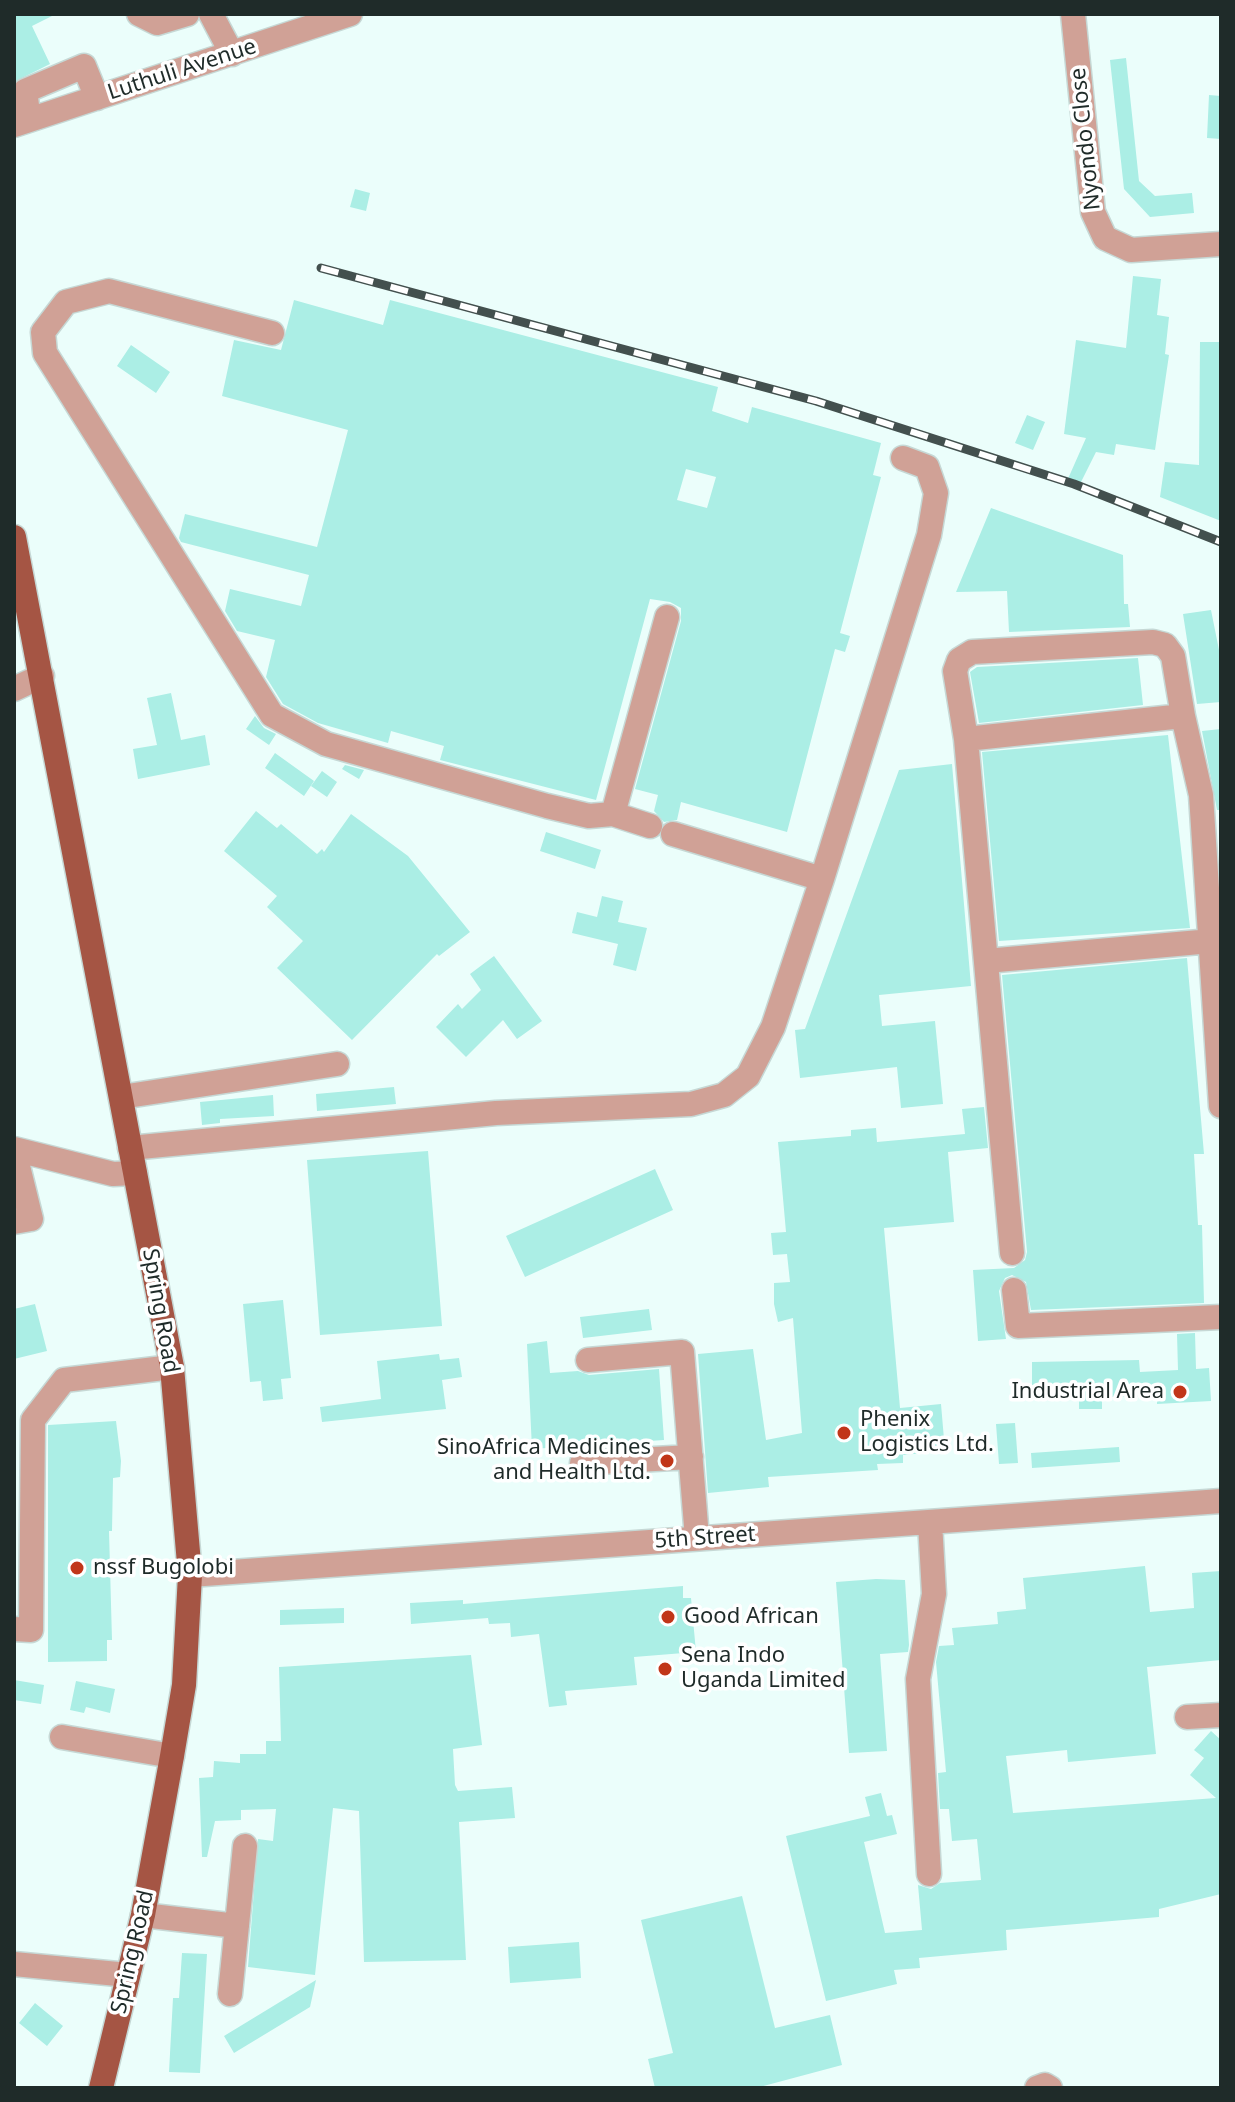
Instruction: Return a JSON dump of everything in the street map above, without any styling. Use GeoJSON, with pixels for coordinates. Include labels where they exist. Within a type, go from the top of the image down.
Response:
{"type":"FeatureCollection","features":[{"type":"Feature","properties":{"kind":"main road","name":"Spring Road"},"geometry":{"type":"LineString","coordinates":[[14,537],[172,1367],[190,1575],[184,1685],[172,1756],[143,1915],[101,2088]]}},
{"type":"Feature","properties":{"kind":"street"},"geometry":{"type":"LineString","coordinates":[[139,14],[157,23],[177,20],[187,14]]}},
{"type":"Feature","properties":{"kind":"street"},"geometry":{"type":"LineString","coordinates":[[211,14],[232,54]]}},
{"type":"Feature","properties":{"kind":"street","name":"Luthuli Avenue"},"geometry":{"type":"LineString","coordinates":[[21,123],[350,14]]}},
{"type":"Feature","properties":{"kind":"street","name":"Nyondo Close"},"geometry":{"type":"LineString","coordinates":[[1073,14],[1093,212],[1105,238],[1131,250],[1221,244]]}},
{"type":"Feature","properties":{"kind":"street"},"geometry":{"type":"LineString","coordinates":[[21,123],[25,91],[84,66],[97,98]]}},
{"type":"Feature","properties":{"kind":"street"},"geometry":{"type":"LineString","coordinates":[[272,333],[109,291],[66,302],[43,332],[45,353],[272,715],[326,744],[547,806],[589,816],[613,814],[822,879]]}},
{"type":"Feature","properties":{"kind":"street"},"geometry":{"type":"LineString","coordinates":[[130,1148],[496,1113],[691,1104],[724,1095],[748,1076],[773,1027],[929,535],[936,493],[927,467],[903,458]]}},
{"type":"Feature","properties":{"kind":"street"},"geometry":{"type":"LineString","coordinates":[[613,814],[667,617]]}},
{"type":"Feature","properties":{"kind":"street"},"geometry":{"type":"LineString","coordinates":[[1012,1253],[966,739],[955,671],[959,660],[972,652],[1153,642],[1165,645],[1173,656],[1183,716],[1211,808],[1211,941],[1221,1106]]}},
{"type":"Feature","properties":{"kind":"street"},"geometry":{"type":"LineString","coordinates":[[14,689],[42,676]]}},
{"type":"Feature","properties":{"kind":"street"},"geometry":{"type":"LineString","coordinates":[[966,739],[1183,716]]}},
{"type":"Feature","properties":{"kind":"street"},"geometry":{"type":"LineString","coordinates":[[986,961],[1211,941]]}},
{"type":"Feature","properties":{"kind":"street"},"geometry":{"type":"LineString","coordinates":[[121,1097],[337,1064]]}},
{"type":"Feature","properties":{"kind":"street"},"geometry":{"type":"LineString","coordinates":[[14,1222],[31,1219],[14,1149],[113,1174],[135,1173]]}},
{"type":"Feature","properties":{"kind":"street"},"geometry":{"type":"LineString","coordinates":[[1014,1290],[1018,1326],[1221,1317]]}},
{"type":"Feature","properties":{"kind":"street"},"geometry":{"type":"LineString","coordinates":[[588,1360],[682,1352],[697,1538]]}},
{"type":"Feature","properties":{"kind":"street"},"geometry":{"type":"LineString","coordinates":[[14,1629],[31,1630],[23,1422],[64,1380],[172,1367]]}},
{"type":"Feature","properties":{"kind":"street"},"geometry":{"type":"LineString","coordinates":[[582,1463],[691,1457]]}},
{"type":"Feature","properties":{"kind":"street","name":"5th Street"},"geometry":{"type":"LineString","coordinates":[[190,1575],[1221,1501]]}},
{"type":"Feature","properties":{"kind":"street"},"geometry":{"type":"LineString","coordinates":[[929,1874],[918,1679],[934,1594],[930,1522]]}},
{"type":"Feature","properties":{"kind":"street"},"geometry":{"type":"LineString","coordinates":[[1187,1717],[1221,1715]]}},
{"type":"Feature","properties":{"kind":"street"},"geometry":{"type":"LineString","coordinates":[[62,1737],[172,1756]]}},
{"type":"Feature","properties":{"kind":"street"},"geometry":{"type":"LineString","coordinates":[[230,1994],[245,1846]]}},
{"type":"Feature","properties":{"kind":"street"},"geometry":{"type":"LineString","coordinates":[[143,1915],[237,1926]]}},
{"type":"Feature","properties":{"kind":"street"},"geometry":{"type":"LineString","coordinates":[[14,1964],[128,1975]]}},
{"type":"Feature","properties":{"kind":"street"},"geometry":{"type":"LineString","coordinates":[[1037,2088],[1045,2085],[1050,2088]]}},
{"type":"Feature","properties":{"kind":"building"},"geometry":{"type":"Polygon","coordinates":[[[14,14],[56,14],[32,26],[50,64],[14,82],[14,14]]]}},
{"type":"Feature","properties":{"kind":"building"},"geometry":{"type":"Polygon","coordinates":[[[1126,58],[1139,181],[1155,196],[1192,193],[1194,213],[1150,217],[1124,189],[1110,60],[1126,58]]]}},
{"type":"Feature","properties":{"kind":"building"},"geometry":{"type":"Polygon","coordinates":[[[1209,95],[1221,96],[1221,139],[1207,138],[1209,95]]]}},
{"type":"Feature","properties":{"kind":"building"},"geometry":{"type":"Polygon","coordinates":[[[355,189],[370,193],[366,211],[350,207],[355,189]]]}},
{"type":"Feature","properties":{"kind":"building"},"geometry":{"type":"Polygon","coordinates":[[[1133,276],[1161,279],[1157,315],[1169,317],[1165,354],[1169,355],[1155,450],[1116,444],[1114,455],[1096,452],[1079,486],[1067,481],[1086,438],[1064,434],[1076,340],[1126,348],[1133,276]]]}},
{"type":"Feature","properties":{"kind":"building"},"geometry":{"type":"Polygon","coordinates":[[[294,300],[383,325],[390,300],[718,387],[712,411],[748,423],[752,407],[881,443],[873,475],[881,477],[840,633],[850,636],[845,652],[835,649],[787,832],[681,802],[677,820],[664,822],[654,811],[658,795],[635,789],[681,621],[681,608],[670,602],[650,599],[596,800],[440,760],[444,746],[391,731],[388,743],[318,723],[283,704],[266,677],[275,640],[237,631],[225,611],[230,589],[301,606],[309,575],[181,542],[179,538],[185,514],[317,547],[348,430],[222,396],[234,340],[281,350],[294,300]],[[686,469],[677,500],[707,508],[716,477],[686,469]]]}},
{"type":"Feature","properties":{"kind":"building"},"geometry":{"type":"Polygon","coordinates":[[[1200,342],[1221,342],[1221,521],[1160,497],[1165,462],[1199,465],[1200,342]]]}},
{"type":"Feature","properties":{"kind":"building"},"geometry":{"type":"Polygon","coordinates":[[[131,345],[170,372],[156,393],[117,366],[131,345]]]}},
{"type":"Feature","properties":{"kind":"building"},"geometry":{"type":"Polygon","coordinates":[[[1027,415],[1045,422],[1033,450],[1015,443],[1027,415]]]}},
{"type":"Feature","properties":{"kind":"building"},"geometry":{"type":"Polygon","coordinates":[[[991,508],[1123,555],[1124,604],[1128,604],[1130,627],[1009,632],[1007,591],[956,592],[991,508]]]}},
{"type":"Feature","properties":{"kind":"building"},"geometry":{"type":"Polygon","coordinates":[[[1211,610],[1221,660],[1221,702],[1197,704],[1183,614],[1211,610]]]}},
{"type":"Feature","properties":{"kind":"building"},"geometry":{"type":"Polygon","coordinates":[[[1138,658],[1143,705],[979,723],[970,672],[977,667],[1138,658]]]}},
{"type":"Feature","properties":{"kind":"building"},"geometry":{"type":"Polygon","coordinates":[[[171,693],[181,740],[205,735],[210,765],[138,779],[133,749],[157,745],[147,698],[171,693]]]}},
{"type":"Feature","properties":{"kind":"building"},"geometry":{"type":"Polygon","coordinates":[[[255,716],[264,728],[276,734],[269,745],[246,729],[255,716]]]}},
{"type":"Feature","properties":{"kind":"building"},"geometry":{"type":"Polygon","coordinates":[[[1221,729],[1221,810],[1217,810],[1202,731],[1221,729]]]}},
{"type":"Feature","properties":{"kind":"building"},"geometry":{"type":"Polygon","coordinates":[[[1168,735],[1190,928],[999,941],[982,752],[1168,735]]]}},
{"type":"Feature","properties":{"kind":"building"},"geometry":{"type":"Polygon","coordinates":[[[275,753],[314,781],[304,796],[265,768],[275,753]]]}},
{"type":"Feature","properties":{"kind":"building"},"geometry":{"type":"Polygon","coordinates":[[[952,764],[971,986],[879,995],[882,1026],[935,1021],[943,1104],[901,1108],[897,1067],[800,1078],[795,1030],[805,1029],[899,770],[952,764]]]}},
{"type":"Feature","properties":{"kind":"building"},"geometry":{"type":"Polygon","coordinates":[[[345,765],[364,770],[359,779],[342,769],[345,765]]]}},
{"type":"Feature","properties":{"kind":"building"},"geometry":{"type":"Polygon","coordinates":[[[322,771],[337,782],[327,797],[311,786],[322,771]]]}},
{"type":"Feature","properties":{"kind":"building"},"geometry":{"type":"Polygon","coordinates":[[[256,811],[277,828],[281,824],[317,854],[322,849],[324,852],[351,814],[408,856],[470,932],[439,956],[437,954],[352,1040],[277,968],[303,941],[267,907],[277,896],[224,851],[256,811]]]}},
{"type":"Feature","properties":{"kind":"building"},"geometry":{"type":"Polygon","coordinates":[[[546,832],[601,850],[595,869],[540,851],[546,832]]]}},
{"type":"Feature","properties":{"kind":"building"},"geometry":{"type":"Polygon","coordinates":[[[602,896],[623,901],[618,922],[647,928],[636,971],[613,965],[618,944],[572,933],[577,912],[597,917],[602,896]]]}},
{"type":"Feature","properties":{"kind":"building"},"geometry":{"type":"Polygon","coordinates":[[[494,956],[542,1021],[517,1039],[503,1020],[466,1057],[436,1027],[458,1004],[462,1009],[481,990],[470,974],[494,956]]]}},
{"type":"Feature","properties":{"kind":"building"},"geometry":{"type":"Polygon","coordinates":[[[1187,958],[1204,1154],[1194,1154],[1198,1225],[1202,1225],[1204,1303],[1031,1310],[1026,1282],[1012,1275],[1005,1278],[999,1291],[1006,1339],[978,1341],[973,1270],[1014,1268],[1025,1260],[1027,1252],[1002,975],[1187,958]]]}},
{"type":"Feature","properties":{"kind":"building"},"geometry":{"type":"Polygon","coordinates":[[[394,1087],[396,1104],[317,1111],[316,1094],[394,1087]]]}},
{"type":"Feature","properties":{"kind":"building"},"geometry":{"type":"Polygon","coordinates":[[[273,1095],[274,1116],[220,1119],[220,1123],[202,1125],[200,1102],[273,1095]]]}},
{"type":"Feature","properties":{"kind":"building"},"geometry":{"type":"Polygon","coordinates":[[[984,1107],[988,1148],[948,1152],[954,1222],[884,1228],[900,1408],[941,1404],[945,1451],[903,1455],[903,1463],[877,1464],[878,1470],[768,1477],[769,1487],[708,1493],[698,1354],[753,1349],[766,1440],[802,1433],[793,1318],[778,1322],[774,1304],[774,1283],[790,1282],[787,1254],[773,1255],[771,1233],[786,1232],[778,1142],[851,1136],[851,1130],[876,1128],[877,1142],[965,1134],[962,1109],[984,1107]]]}},
{"type":"Feature","properties":{"kind":"building"},"geometry":{"type":"Polygon","coordinates":[[[428,1151],[442,1326],[320,1335],[307,1160],[428,1151]]]}},
{"type":"Feature","properties":{"kind":"building"},"geometry":{"type":"Polygon","coordinates":[[[655,1169],[673,1210],[525,1277],[506,1236],[655,1169]]]}},
{"type":"Feature","properties":{"kind":"building"},"geometry":{"type":"Polygon","coordinates":[[[283,1300],[291,1378],[281,1379],[283,1399],[263,1401],[261,1381],[250,1382],[243,1304],[283,1300]]]}},
{"type":"Feature","properties":{"kind":"building"},"geometry":{"type":"Polygon","coordinates":[[[35,1304],[47,1351],[14,1359],[14,1309],[35,1304]]]}},
{"type":"Feature","properties":{"kind":"building"},"geometry":{"type":"Polygon","coordinates":[[[649,1309],[652,1330],[583,1338],[580,1317],[649,1309]]]}},
{"type":"Feature","properties":{"kind":"building"},"geometry":{"type":"Polygon","coordinates":[[[1195,1333],[1196,1369],[1209,1368],[1211,1401],[1157,1404],[1157,1397],[1102,1397],[1102,1409],[1079,1409],[1079,1398],[1032,1399],[1032,1362],[1139,1360],[1140,1372],[1178,1370],[1177,1334],[1195,1333]]]}},
{"type":"Feature","properties":{"kind":"building"},"geometry":{"type":"Polygon","coordinates":[[[547,1341],[550,1373],[578,1371],[589,1375],[659,1369],[664,1440],[532,1449],[527,1344],[547,1341]]]}},
{"type":"Feature","properties":{"kind":"building"},"geometry":{"type":"Polygon","coordinates":[[[439,1354],[440,1360],[459,1358],[462,1377],[442,1380],[446,1409],[322,1422],[320,1407],[381,1399],[377,1361],[439,1354]]]}},
{"type":"Feature","properties":{"kind":"building"},"geometry":{"type":"Polygon","coordinates":[[[116,1421],[121,1461],[120,1477],[113,1478],[112,1531],[109,1531],[112,1640],[107,1640],[107,1661],[48,1662],[48,1425],[116,1421]]]}},
{"type":"Feature","properties":{"kind":"building"},"geometry":{"type":"Polygon","coordinates":[[[1015,1423],[1018,1463],[999,1464],[996,1424],[1015,1423]]]}},
{"type":"Feature","properties":{"kind":"building"},"geometry":{"type":"Polygon","coordinates":[[[1119,1447],[1120,1462],[1032,1468],[1031,1453],[1119,1447]]]}},
{"type":"Feature","properties":{"kind":"building"},"geometry":{"type":"Polygon","coordinates":[[[1145,1566],[1150,1612],[1194,1608],[1192,1573],[1221,1571],[1221,1660],[1147,1667],[1156,1754],[1068,1762],[1067,1750],[1006,1756],[1013,1813],[1216,1798],[1190,1775],[1204,1758],[1194,1750],[1211,1731],[1221,1740],[1221,1894],[1159,1909],[1159,1917],[1006,1930],[1007,1950],[919,1958],[920,1968],[894,1970],[897,1984],[826,2001],[786,1836],[870,1816],[865,1797],[881,1793],[887,1816],[892,1815],[897,1834],[864,1842],[885,1933],[922,1930],[918,1885],[931,1889],[940,1883],[981,1880],[977,1839],[952,1841],[949,1809],[940,1809],[938,1773],[946,1772],[936,1662],[939,1646],[954,1645],[952,1628],[998,1624],[997,1612],[1026,1609],[1023,1578],[1145,1566]]]}},
{"type":"Feature","properties":{"kind":"building"},"geometry":{"type":"Polygon","coordinates":[[[905,1580],[908,1652],[880,1654],[887,1751],[849,1753],[836,1582],[905,1580]]]}},
{"type":"Feature","properties":{"kind":"building"},"geometry":{"type":"Polygon","coordinates":[[[683,1586],[683,1598],[691,1598],[696,1652],[634,1657],[637,1685],[565,1691],[567,1705],[549,1707],[539,1634],[511,1637],[510,1623],[489,1624],[488,1618],[411,1624],[410,1603],[463,1600],[463,1604],[683,1586]]]}},
{"type":"Feature","properties":{"kind":"building"},"geometry":{"type":"Polygon","coordinates":[[[344,1608],[344,1623],[280,1625],[280,1610],[344,1608]]]}},
{"type":"Feature","properties":{"kind":"building"},"geometry":{"type":"Polygon","coordinates":[[[471,1655],[482,1745],[453,1749],[455,1785],[458,1791],[512,1787],[515,1818],[459,1822],[466,1960],[364,1962],[359,1811],[333,1808],[315,1975],[248,1967],[258,1839],[273,1841],[276,1809],[241,1810],[241,1820],[215,1821],[207,1857],[202,1857],[199,1778],[213,1777],[214,1761],[240,1763],[240,1754],[266,1754],[266,1741],[281,1741],[279,1667],[471,1655]]]}},
{"type":"Feature","properties":{"kind":"building"},"geometry":{"type":"Polygon","coordinates":[[[14,1680],[44,1685],[41,1704],[14,1700],[14,1680]]]}},
{"type":"Feature","properties":{"kind":"building"},"geometry":{"type":"Polygon","coordinates":[[[76,1681],[115,1689],[110,1713],[86,1707],[84,1713],[70,1710],[76,1681]]]}},
{"type":"Feature","properties":{"kind":"building"},"geometry":{"type":"Polygon","coordinates":[[[742,1896],[775,2028],[830,2015],[842,2065],[756,2088],[655,2088],[648,2059],[673,2053],[641,1920],[742,1896]]]}},
{"type":"Feature","properties":{"kind":"building"},"geometry":{"type":"Polygon","coordinates":[[[579,1942],[581,1978],[510,1983],[508,1947],[579,1942]]]}},
{"type":"Feature","properties":{"kind":"building"},"geometry":{"type":"Polygon","coordinates":[[[182,1953],[207,1954],[200,2073],[169,2072],[173,1998],[179,1998],[182,1953]]]}},
{"type":"Feature","properties":{"kind":"building"},"geometry":{"type":"Polygon","coordinates":[[[316,1980],[310,2007],[234,2053],[224,2036],[316,1980]]]}},
{"type":"Feature","properties":{"kind":"building"},"geometry":{"type":"Polygon","coordinates":[[[35,2003],[63,2026],[47,2046],[19,2023],[35,2003]]]}},
{"type":"Feature","properties":{"kind":"railway"},"geometry":{"type":"LineString","coordinates":[[321,268],[816,401],[1074,484],[1221,542]]}},
{"type":"Feature","properties":{"kind":"place","name":"Industrial Area"},"geometry":{"type":"Point","coordinates":[1180,1392]}},
{"type":"Feature","properties":{"kind":"place","name":"Phenix Logistics Ltd."},"geometry":{"type":"Point","coordinates":[844,1433]}},
{"type":"Feature","properties":{"kind":"place","name":"SinoAfrica Medicines and Health Ltd."},"geometry":{"type":"Point","coordinates":[667,1461]}},
{"type":"Feature","properties":{"kind":"place","name":"nssf Bugolobi"},"geometry":{"type":"Point","coordinates":[77,1568]}},
{"type":"Feature","properties":{"kind":"place","name":"Good African"},"geometry":{"type":"Point","coordinates":[668,1617]}},
{"type":"Feature","properties":{"kind":"place","name":"Sena Indo Uganda Limited"},"geometry":{"type":"Point","coordinates":[665,1669]}}]}
